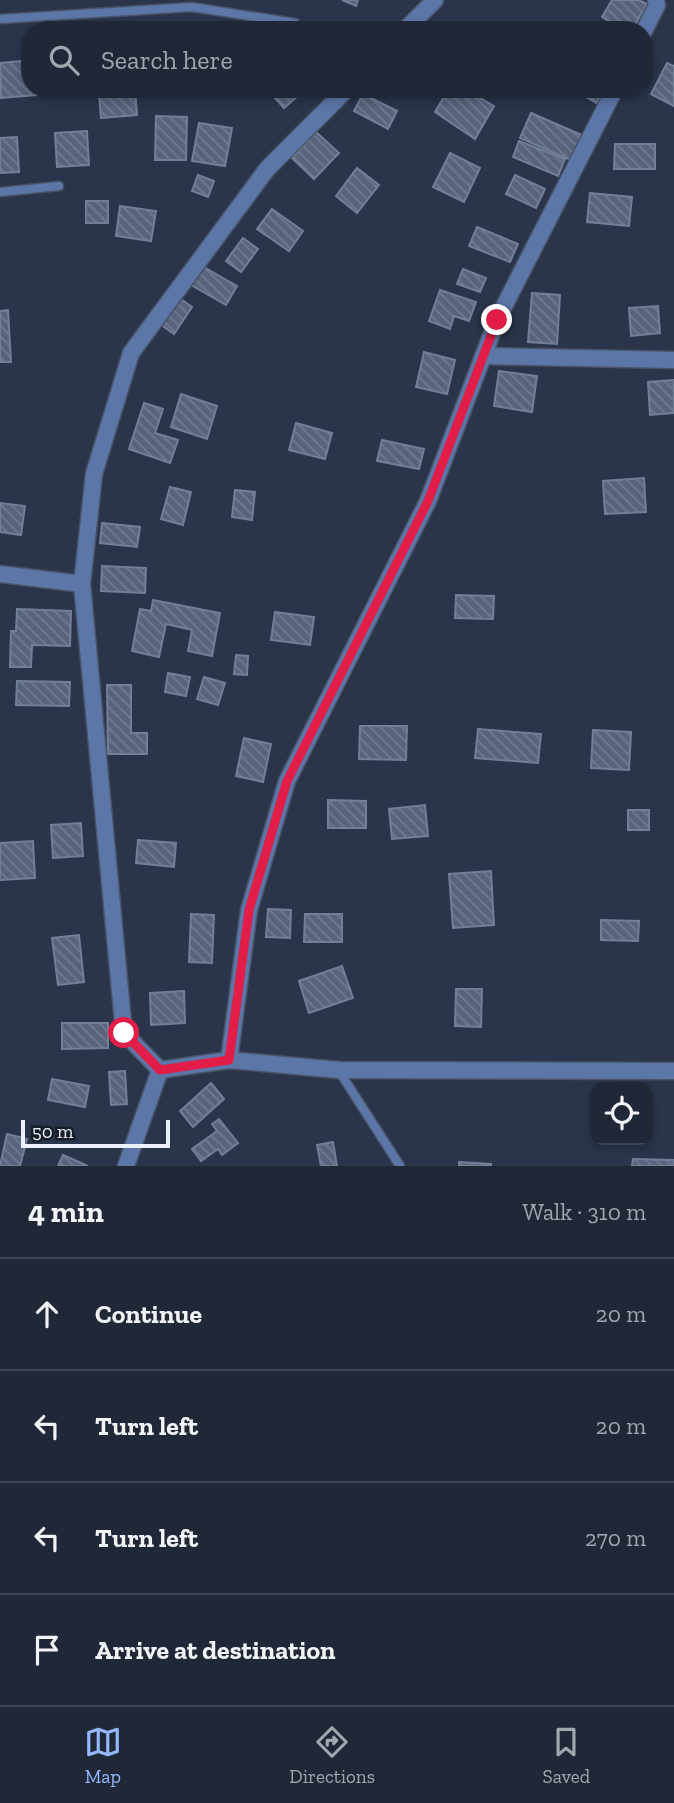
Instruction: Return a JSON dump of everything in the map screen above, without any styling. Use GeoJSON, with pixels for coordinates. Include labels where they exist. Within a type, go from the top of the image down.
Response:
{"type":"FeatureCollection","features":[{"type":"Feature","properties":{"kind":"street"},"geometry":{"type":"LineString","coordinates":[[414,21],[435,0]]}},
{"type":"Feature","properties":{"kind":"street"},"geometry":{"type":"LineString","coordinates":[[649,21],[657,5],[656,0]]}},
{"type":"Feature","properties":{"kind":"street"},"geometry":{"type":"LineString","coordinates":[[160,1070],[124,1033],[82,584],[94,474],[131,353],[267,169],[337,98]]}},
{"type":"Feature","properties":{"kind":"street"},"geometry":{"type":"LineString","coordinates":[[229,1060],[249,910],[287,781],[428,501],[483,356],[538,235],[610,98]]}},
{"type":"Feature","properties":{"kind":"street"},"geometry":{"type":"LineString","coordinates":[[483,356],[674,360]]}},
{"type":"Feature","properties":{"kind":"street"},"geometry":{"type":"LineString","coordinates":[[0,574],[82,584]]}},
{"type":"Feature","properties":{"kind":"street"},"geometry":{"type":"LineString","coordinates":[[160,1070],[229,1060],[339,1070],[674,1071]]}},
{"type":"Feature","properties":{"kind":"street"},"geometry":{"type":"LineString","coordinates":[[126,1166],[160,1070]]}},
{"type":"Feature","properties":{"kind":"lane"},"geometry":{"type":"LineString","coordinates":[[0,19],[192,8],[281,21]]}},
{"type":"Feature","properties":{"kind":"lane"},"geometry":{"type":"LineString","coordinates":[[0,192],[59,186]]}},
{"type":"Feature","properties":{"kind":"lane"},"geometry":{"type":"LineString","coordinates":[[339,1070],[400,1166]]}},
{"type":"Feature","properties":{"kind":"building"},"geometry":{"type":"Polygon","coordinates":[[[342,0],[358,0],[356,6],[342,0]]]}},
{"type":"Feature","properties":{"kind":"building"},"geometry":{"type":"Polygon","coordinates":[[[612,0],[639,0],[647,4],[637,21],[608,21],[602,17],[612,0]]]}},
{"type":"Feature","properties":{"kind":"building"},"geometry":{"type":"Polygon","coordinates":[[[21,61],[21,96],[1,98],[0,63],[21,61]]]}},
{"type":"Feature","properties":{"kind":"building"},"geometry":{"type":"Polygon","coordinates":[[[667,63],[674,66],[674,106],[653,95],[667,63]]]}},
{"type":"Feature","properties":{"kind":"building"},"geometry":{"type":"Polygon","coordinates":[[[99,98],[136,98],[137,115],[101,118],[99,98]]]}},
{"type":"Feature","properties":{"kind":"building"},"geometry":{"type":"Polygon","coordinates":[[[275,98],[296,98],[284,108],[275,98]]]}},
{"type":"Feature","properties":{"kind":"building"},"geometry":{"type":"Polygon","coordinates":[[[361,98],[371,98],[397,111],[388,129],[354,111],[361,98]]]}},
{"type":"Feature","properties":{"kind":"building"},"geometry":{"type":"Polygon","coordinates":[[[443,98],[480,98],[494,106],[475,139],[435,112],[443,98]]]}},
{"type":"Feature","properties":{"kind":"building"},"geometry":{"type":"Polygon","coordinates":[[[531,113],[584,136],[573,161],[520,138],[531,113]]]}},
{"type":"Feature","properties":{"kind":"building"},"geometry":{"type":"Polygon","coordinates":[[[156,116],[187,117],[186,160],[155,160],[156,116]]]}},
{"type":"Feature","properties":{"kind":"building"},"geometry":{"type":"Polygon","coordinates":[[[199,123],[232,128],[225,166],[192,161],[199,123]]]}},
{"type":"Feature","properties":{"kind":"building"},"geometry":{"type":"Polygon","coordinates":[[[87,131],[89,165],[57,167],[55,133],[87,131]]]}},
{"type":"Feature","properties":{"kind":"building"},"geometry":{"type":"Polygon","coordinates":[[[316,132],[339,153],[314,179],[292,158],[316,132]]]}},
{"type":"Feature","properties":{"kind":"building"},"geometry":{"type":"Polygon","coordinates":[[[17,137],[19,172],[0,173],[0,138],[17,137]]]}},
{"type":"Feature","properties":{"kind":"building"},"geometry":{"type":"Polygon","coordinates":[[[519,141],[565,159],[558,176],[513,157],[519,141]]]}},
{"type":"Feature","properties":{"kind":"building"},"geometry":{"type":"Polygon","coordinates":[[[615,144],[655,144],[655,169],[614,169],[615,144]]]}},
{"type":"Feature","properties":{"kind":"building"},"geometry":{"type":"Polygon","coordinates":[[[450,153],[480,168],[464,202],[433,187],[450,153]]]}},
{"type":"Feature","properties":{"kind":"building"},"geometry":{"type":"Polygon","coordinates":[[[357,168],[379,185],[357,213],[336,196],[357,168]]]}},
{"type":"Feature","properties":{"kind":"building"},"geometry":{"type":"Polygon","coordinates":[[[198,175],[214,181],[208,197],[192,191],[198,175]]]}},
{"type":"Feature","properties":{"kind":"building"},"geometry":{"type":"Polygon","coordinates":[[[515,175],[545,189],[536,208],[506,194],[515,175]]]}},
{"type":"Feature","properties":{"kind":"building"},"geometry":{"type":"Polygon","coordinates":[[[590,193],[632,197],[629,226],[587,222],[590,193]]]}},
{"type":"Feature","properties":{"kind":"building"},"geometry":{"type":"Polygon","coordinates":[[[86,201],[108,201],[108,223],[86,223],[86,201]]]}},
{"type":"Feature","properties":{"kind":"building"},"geometry":{"type":"Polygon","coordinates":[[[120,206],[156,211],[151,241],[116,236],[120,206]]]}},
{"type":"Feature","properties":{"kind":"building"},"geometry":{"type":"Polygon","coordinates":[[[272,209],[303,231],[289,251],[257,229],[272,209]]]}},
{"type":"Feature","properties":{"kind":"building"},"geometry":{"type":"Polygon","coordinates":[[[477,227],[518,244],[510,262],[469,246],[477,227]]]}},
{"type":"Feature","properties":{"kind":"building"},"geometry":{"type":"Polygon","coordinates":[[[243,238],[258,249],[241,272],[226,261],[243,238]]]}},
{"type":"Feature","properties":{"kind":"building"},"geometry":{"type":"Polygon","coordinates":[[[202,266],[237,286],[226,305],[191,285],[202,266]]]}},
{"type":"Feature","properties":{"kind":"building"},"geometry":{"type":"Polygon","coordinates":[[[463,269],[486,278],[480,292],[457,284],[463,269]]]}},
{"type":"Feature","properties":{"kind":"building"},"geometry":{"type":"Polygon","coordinates":[[[440,290],[476,302],[469,321],[454,316],[450,329],[429,321],[440,290]]]}},
{"type":"Feature","properties":{"kind":"building"},"geometry":{"type":"Polygon","coordinates":[[[532,293],[560,295],[557,344],[528,342],[532,293]]]}},
{"type":"Feature","properties":{"kind":"building"},"geometry":{"type":"Polygon","coordinates":[[[178,297],[192,307],[174,334],[160,324],[178,297]]]}},
{"type":"Feature","properties":{"kind":"building"},"geometry":{"type":"Polygon","coordinates":[[[658,306],[660,333],[631,336],[629,308],[658,306]]]}},
{"type":"Feature","properties":{"kind":"building"},"geometry":{"type":"Polygon","coordinates":[[[8,310],[11,362],[0,362],[0,311],[8,310]]]}},
{"type":"Feature","properties":{"kind":"building"},"geometry":{"type":"Polygon","coordinates":[[[424,352],[455,360],[447,394],[416,387],[424,352]]]}},
{"type":"Feature","properties":{"kind":"building"},"geometry":{"type":"Polygon","coordinates":[[[499,371],[537,376],[532,412],[494,406],[499,371]]]}},
{"type":"Feature","properties":{"kind":"building"},"geometry":{"type":"Polygon","coordinates":[[[674,380],[674,413],[650,415],[648,382],[674,380]]]}},
{"type":"Feature","properties":{"kind":"building"},"geometry":{"type":"Polygon","coordinates":[[[181,394],[217,406],[207,439],[171,427],[181,394]]]}},
{"type":"Feature","properties":{"kind":"building"},"geometry":{"type":"Polygon","coordinates":[[[144,403],[163,409],[155,433],[178,440],[170,463],[129,449],[144,403]]]}},
{"type":"Feature","properties":{"kind":"building"},"geometry":{"type":"Polygon","coordinates":[[[296,423],[332,433],[325,459],[289,450],[296,423]]]}},
{"type":"Feature","properties":{"kind":"building"},"geometry":{"type":"Polygon","coordinates":[[[382,440],[424,449],[419,469],[377,461],[382,440]]]}},
{"type":"Feature","properties":{"kind":"building"},"geometry":{"type":"Polygon","coordinates":[[[644,478],[646,512],[605,514],[603,481],[644,478]]]}},
{"type":"Feature","properties":{"kind":"building"},"geometry":{"type":"Polygon","coordinates":[[[170,487],[191,492],[183,525],[161,519],[170,487]]]}},
{"type":"Feature","properties":{"kind":"building"},"geometry":{"type":"Polygon","coordinates":[[[235,490],[255,492],[252,520],[232,517],[235,490]]]}},
{"type":"Feature","properties":{"kind":"building"},"geometry":{"type":"Polygon","coordinates":[[[0,503],[25,506],[21,535],[0,532],[0,503]]]}},
{"type":"Feature","properties":{"kind":"building"},"geometry":{"type":"Polygon","coordinates":[[[102,523],[140,527],[137,547],[100,543],[102,523]]]}},
{"type":"Feature","properties":{"kind":"building"},"geometry":{"type":"Polygon","coordinates":[[[102,566],[146,568],[145,593],[101,591],[102,566]]]}},
{"type":"Feature","properties":{"kind":"building"},"geometry":{"type":"Polygon","coordinates":[[[456,595],[494,596],[493,619],[455,618],[456,595]]]}},
{"type":"Feature","properties":{"kind":"building"},"geometry":{"type":"Polygon","coordinates":[[[153,600],[220,613],[212,656],[188,651],[192,630],[166,624],[159,657],[132,651],[140,609],[151,611],[153,600]]]}},
{"type":"Feature","properties":{"kind":"building"},"geometry":{"type":"Polygon","coordinates":[[[17,609],[71,611],[70,646],[32,645],[31,667],[10,667],[11,631],[16,631],[17,609]]]}},
{"type":"Feature","properties":{"kind":"building"},"geometry":{"type":"Polygon","coordinates":[[[275,612],[314,617],[310,645],[271,640],[275,612]]]}},
{"type":"Feature","properties":{"kind":"building"},"geometry":{"type":"Polygon","coordinates":[[[236,655],[248,656],[247,675],[234,674],[236,655]]]}},
{"type":"Feature","properties":{"kind":"building"},"geometry":{"type":"Polygon","coordinates":[[[168,673],[190,677],[186,696],[165,692],[168,673]]]}},
{"type":"Feature","properties":{"kind":"building"},"geometry":{"type":"Polygon","coordinates":[[[204,677],[225,683],[218,705],[197,699],[204,677]]]}},
{"type":"Feature","properties":{"kind":"building"},"geometry":{"type":"Polygon","coordinates":[[[17,681],[70,682],[69,706],[16,705],[17,681]]]}},
{"type":"Feature","properties":{"kind":"building"},"geometry":{"type":"Polygon","coordinates":[[[107,685],[131,685],[131,733],[147,733],[147,754],[108,754],[107,685]]]}},
{"type":"Feature","properties":{"kind":"building"},"geometry":{"type":"Polygon","coordinates":[[[360,726],[407,726],[406,760],[359,759],[360,726]]]}},
{"type":"Feature","properties":{"kind":"building"},"geometry":{"type":"Polygon","coordinates":[[[478,729],[541,734],[538,763],[475,758],[478,729]]]}},
{"type":"Feature","properties":{"kind":"building"},"geometry":{"type":"Polygon","coordinates":[[[593,730],[631,732],[629,770],[591,768],[593,730]]]}},
{"type":"Feature","properties":{"kind":"building"},"geometry":{"type":"Polygon","coordinates":[[[244,738],[271,744],[263,782],[236,776],[244,738]]]}},
{"type":"Feature","properties":{"kind":"building"},"geometry":{"type":"Polygon","coordinates":[[[328,800],[366,801],[366,828],[328,828],[328,800]]]}},
{"type":"Feature","properties":{"kind":"building"},"geometry":{"type":"Polygon","coordinates":[[[425,805],[428,836],[392,839],[389,809],[425,805]]]}},
{"type":"Feature","properties":{"kind":"building"},"geometry":{"type":"Polygon","coordinates":[[[628,810],[649,810],[649,830],[628,830],[628,810]]]}},
{"type":"Feature","properties":{"kind":"building"},"geometry":{"type":"Polygon","coordinates":[[[81,823],[83,856],[53,858],[51,825],[81,823]]]}},
{"type":"Feature","properties":{"kind":"building"},"geometry":{"type":"Polygon","coordinates":[[[138,840],[176,843],[174,867],[136,863],[138,840]]]}},
{"type":"Feature","properties":{"kind":"building"},"geometry":{"type":"Polygon","coordinates":[[[33,841],[35,878],[0,880],[0,843],[33,841]]]}},
{"type":"Feature","properties":{"kind":"building"},"geometry":{"type":"Polygon","coordinates":[[[491,871],[494,925],[453,928],[449,874],[491,871]]]}},
{"type":"Feature","properties":{"kind":"building"},"geometry":{"type":"Polygon","coordinates":[[[268,909],[291,910],[290,938],[266,937],[268,909]]]}},
{"type":"Feature","properties":{"kind":"building"},"geometry":{"type":"Polygon","coordinates":[[[191,914],[214,915],[212,963],[189,962],[191,914]]]}},
{"type":"Feature","properties":{"kind":"building"},"geometry":{"type":"Polygon","coordinates":[[[305,914],[342,914],[342,942],[304,942],[305,914]]]}},
{"type":"Feature","properties":{"kind":"building"},"geometry":{"type":"Polygon","coordinates":[[[601,920],[639,921],[638,941],[601,940],[601,920]]]}},
{"type":"Feature","properties":{"kind":"building"},"geometry":{"type":"Polygon","coordinates":[[[79,935],[84,982],[58,985],[52,938],[79,935]]]}},
{"type":"Feature","properties":{"kind":"building"},"geometry":{"type":"Polygon","coordinates":[[[342,966],[353,998],[309,1013],[299,981],[342,966]]]}},
{"type":"Feature","properties":{"kind":"building"},"geometry":{"type":"Polygon","coordinates":[[[456,989],[482,989],[481,1027],[455,1026],[456,989]]]}},
{"type":"Feature","properties":{"kind":"building"},"geometry":{"type":"Polygon","coordinates":[[[184,991],[185,1023],[151,1025],[150,993],[184,991]]]}},
{"type":"Feature","properties":{"kind":"building"},"geometry":{"type":"Polygon","coordinates":[[[62,1023],[108,1023],[108,1048],[62,1049],[62,1023]]]}},
{"type":"Feature","properties":{"kind":"building"},"geometry":{"type":"Polygon","coordinates":[[[125,1071],[127,1104],[111,1105],[109,1072],[125,1071]]]}},
{"type":"Feature","properties":{"kind":"building"},"geometry":{"type":"Polygon","coordinates":[[[52,1079],[89,1086],[85,1107],[48,1100],[52,1079]]]}},
{"type":"Feature","properties":{"kind":"building"},"geometry":{"type":"Polygon","coordinates":[[[211,1083],[224,1099],[193,1127],[180,1111],[211,1083]]]}},
{"type":"Feature","properties":{"kind":"building"},"geometry":{"type":"Polygon","coordinates":[[[219,1119],[238,1143],[222,1155],[218,1149],[201,1161],[192,1149],[217,1131],[212,1124],[219,1119]]]}},
{"type":"Feature","properties":{"kind":"building"},"geometry":{"type":"Polygon","coordinates":[[[7,1134],[27,1139],[20,1166],[0,1166],[7,1134]]]}},
{"type":"Feature","properties":{"kind":"building"},"geometry":{"type":"Polygon","coordinates":[[[333,1142],[337,1166],[321,1166],[317,1145],[333,1142]]]}},
{"type":"Feature","properties":{"kind":"building"},"geometry":{"type":"Polygon","coordinates":[[[63,1155],[88,1166],[58,1166],[63,1155]]]}},
{"type":"Feature","properties":{"kind":"building"},"geometry":{"type":"Polygon","coordinates":[[[633,1159],[674,1160],[674,1166],[632,1166],[633,1159]]]}},
{"type":"Feature","properties":{"kind":"building"},"geometry":{"type":"Polygon","coordinates":[[[459,1162],[491,1164],[491,1166],[459,1166],[459,1162]]]}},
{"type":"Feature","properties":{"kind":"route"},"geometry":{"type":"LineString","coordinates":[[124,1033],[160,1070],[229,1060],[249,910],[287,781],[428,501],[497,320]]}}]}
